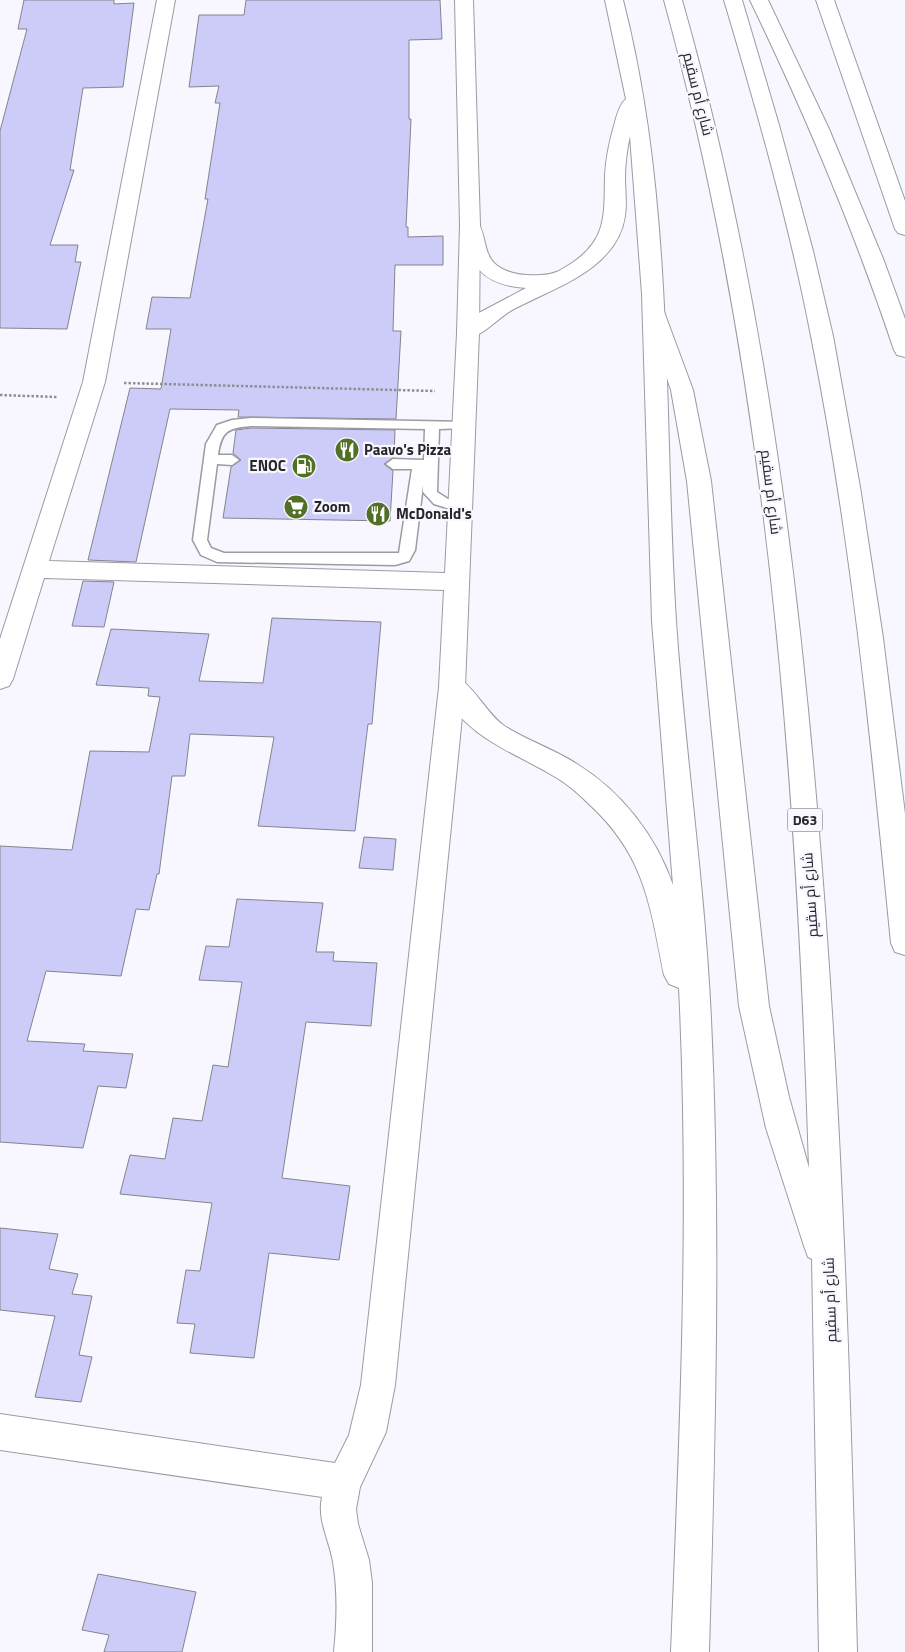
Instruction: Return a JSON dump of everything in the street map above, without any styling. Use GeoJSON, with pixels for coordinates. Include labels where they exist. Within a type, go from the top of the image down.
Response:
{"type":"FeatureCollection","features":[{"type":"Feature","properties":{"kind":"main road"},"geometry":{"type":"LineString","coordinates":[[0,679],[92,390],[166,0]]}},
{"type":"Feature","properties":{"kind":"main road"},"geometry":{"type":"LineString","coordinates":[[353,1652],[355,1584],[350,1557],[340,1528],[341,1492],[366,1439],[375,1403],[452,687],[466,392],[470,225],[464,0]]}},
{"type":"Feature","properties":{"kind":"main road"},"geometry":{"type":"LineString","coordinates":[[614,0],[635,94],[646,202],[653,309],[664,623],[687,880],[696,1017],[700,1172],[699,1338],[690,1652]]}},
{"type":"Feature","properties":{"kind":"main road","name":"شارع أم سقيم"},"geometry":{"type":"LineString","coordinates":[[674,0],[700,100],[735,266],[765,446],[781,568],[795,707],[808,868],[829,1269],[838,1652]]}},
{"type":"Feature","properties":{"kind":"main road"},"geometry":{"type":"LineString","coordinates":[[733,0],[776,142],[822,337],[857,538],[905,943]]}},
{"type":"Feature","properties":{"kind":"main road"},"geometry":{"type":"LineString","coordinates":[[759,0],[834,161],[866,239],[905,350]]}},
{"type":"Feature","properties":{"kind":"main road"},"geometry":{"type":"LineString","coordinates":[[825,0],[905,229]]}},
{"type":"Feature","properties":{"kind":"main road"},"geometry":{"type":"LineString","coordinates":[[468,333],[490,312],[561,278],[595,252],[610,230],[616,207],[617,153],[625,120],[635,94]]}},
{"type":"Feature","properties":{"kind":"main road"},"geometry":{"type":"LineString","coordinates":[[470,225],[480,258],[492,271],[512,280],[525,282],[550,281],[561,278]]}},
{"type":"Feature","properties":{"kind":"main road"},"geometry":{"type":"LineString","coordinates":[[653,309],[682,390],[699,480],[754,1006],[766,1067],[782,1131],[802,1198],[829,1269]]}},
{"type":"Feature","properties":{"kind":"main road"},"geometry":{"type":"LineString","coordinates":[[36,569],[456,582]]}},
{"type":"Feature","properties":{"kind":"main road"},"geometry":{"type":"LineString","coordinates":[[452,687],[478,719],[494,732],[550,761],[583,782],[620,816],[634,835],[656,878],[664,902],[678,971],[696,1017]]}},
{"type":"Feature","properties":{"kind":"main road"},"geometry":{"type":"LineString","coordinates":[[0,1432],[341,1492]]}},
{"type":"Feature","properties":{"kind":"lane"},"geometry":{"type":"LineString","coordinates":[[432,425],[408,550],[404,557],[395,560],[222,558],[206,551],[200,540],[215,434],[223,426],[236,422],[464,425]]}},
{"type":"Feature","properties":{"kind":"lane"},"geometry":{"type":"LineString","coordinates":[[211,459],[232,460]]}},
{"type":"Feature","properties":{"kind":"lane"},"geometry":{"type":"LineString","coordinates":[[393,464],[425,466]]}},
{"type":"Feature","properties":{"kind":"lane"},"geometry":{"type":"LineString","coordinates":[[425,466],[433,498],[460,507]]}},
{"type":"Feature","properties":{"kind":"path"},"geometry":{"type":"LineString","coordinates":[[0,395],[92,390],[466,392]]}},
{"type":"Feature","properties":{"kind":"building"},"geometry":{"type":"Polygon","coordinates":[[[24,0],[114,0],[114,4],[134,3],[123,87],[83,88],[70,170],[74,170],[50,245],[78,245],[75,262],[81,262],[67,329],[0,328],[0,131],[27,29],[18,29],[24,0]]]}},
{"type":"Feature","properties":{"kind":"building"},"geometry":{"type":"Polygon","coordinates":[[[246,0],[440,0],[442,39],[409,40],[409,119],[411,119],[406,227],[408,227],[408,237],[443,236],[443,265],[395,265],[393,331],[401,331],[396,419],[238,417],[239,410],[170,409],[136,562],[88,560],[130,388],[161,389],[171,329],[146,329],[152,297],[190,298],[208,199],[205,199],[220,103],[215,103],[219,86],[189,87],[199,15],[244,15],[246,0]]]}},
{"type":"Feature","properties":{"kind":"building"},"geometry":{"type":"Polygon","coordinates":[[[251,428],[395,430],[394,457],[384,464],[393,471],[390,521],[223,518],[231,467],[241,460],[233,453],[236,430],[251,428]]]}},
{"type":"Feature","properties":{"kind":"building"},"geometry":{"type":"Polygon","coordinates":[[[83,581],[114,582],[104,627],[72,626],[83,581]]]}},
{"type":"Feature","properties":{"kind":"building"},"geometry":{"type":"Polygon","coordinates":[[[272,618],[381,622],[372,724],[368,724],[355,831],[258,826],[274,737],[190,734],[185,776],[172,776],[159,874],[157,874],[149,910],[136,909],[121,976],[46,971],[27,1041],[85,1044],[83,1051],[133,1054],[126,1088],[98,1086],[83,1148],[0,1142],[0,846],[72,850],[90,751],[149,752],[160,697],[148,696],[149,688],[96,685],[111,629],[209,634],[199,681],[263,683],[272,618]]]}},
{"type":"Feature","properties":{"kind":"building"},"geometry":{"type":"Polygon","coordinates":[[[364,837],[396,839],[393,870],[359,868],[364,837]]]}},
{"type":"Feature","properties":{"kind":"building"},"geometry":{"type":"Polygon","coordinates":[[[237,899],[323,903],[316,952],[334,952],[333,961],[377,963],[371,1026],[306,1022],[282,1178],[350,1186],[339,1260],[269,1253],[254,1358],[190,1353],[195,1324],[177,1323],[186,1270],[200,1271],[212,1203],[120,1194],[130,1155],[165,1159],[173,1118],[202,1121],[213,1065],[228,1067],[242,982],[199,980],[206,946],[229,947],[237,899]]]}},
{"type":"Feature","properties":{"kind":"building"},"geometry":{"type":"Polygon","coordinates":[[[0,1228],[58,1234],[49,1269],[78,1274],[72,1294],[92,1296],[79,1355],[92,1357],[81,1402],[35,1397],[55,1316],[0,1310],[0,1228]]]}},
{"type":"Feature","properties":{"kind":"building"},"geometry":{"type":"Polygon","coordinates":[[[98,1574],[196,1592],[182,1652],[104,1652],[109,1635],[82,1630],[98,1574]]]}},
{"type":"Feature","properties":{"kind":"place","name":"Paavo's Pizza"},"geometry":{"type":"Point","coordinates":[347,450]}},
{"type":"Feature","properties":{"kind":"place","name":"ENOC"},"geometry":{"type":"Point","coordinates":[304,466]}},
{"type":"Feature","properties":{"kind":"place","name":"Zoom"},"geometry":{"type":"Point","coordinates":[296,507]}},
{"type":"Feature","properties":{"kind":"place","name":"McDonald's"},"geometry":{"type":"Point","coordinates":[378,514]}}]}
